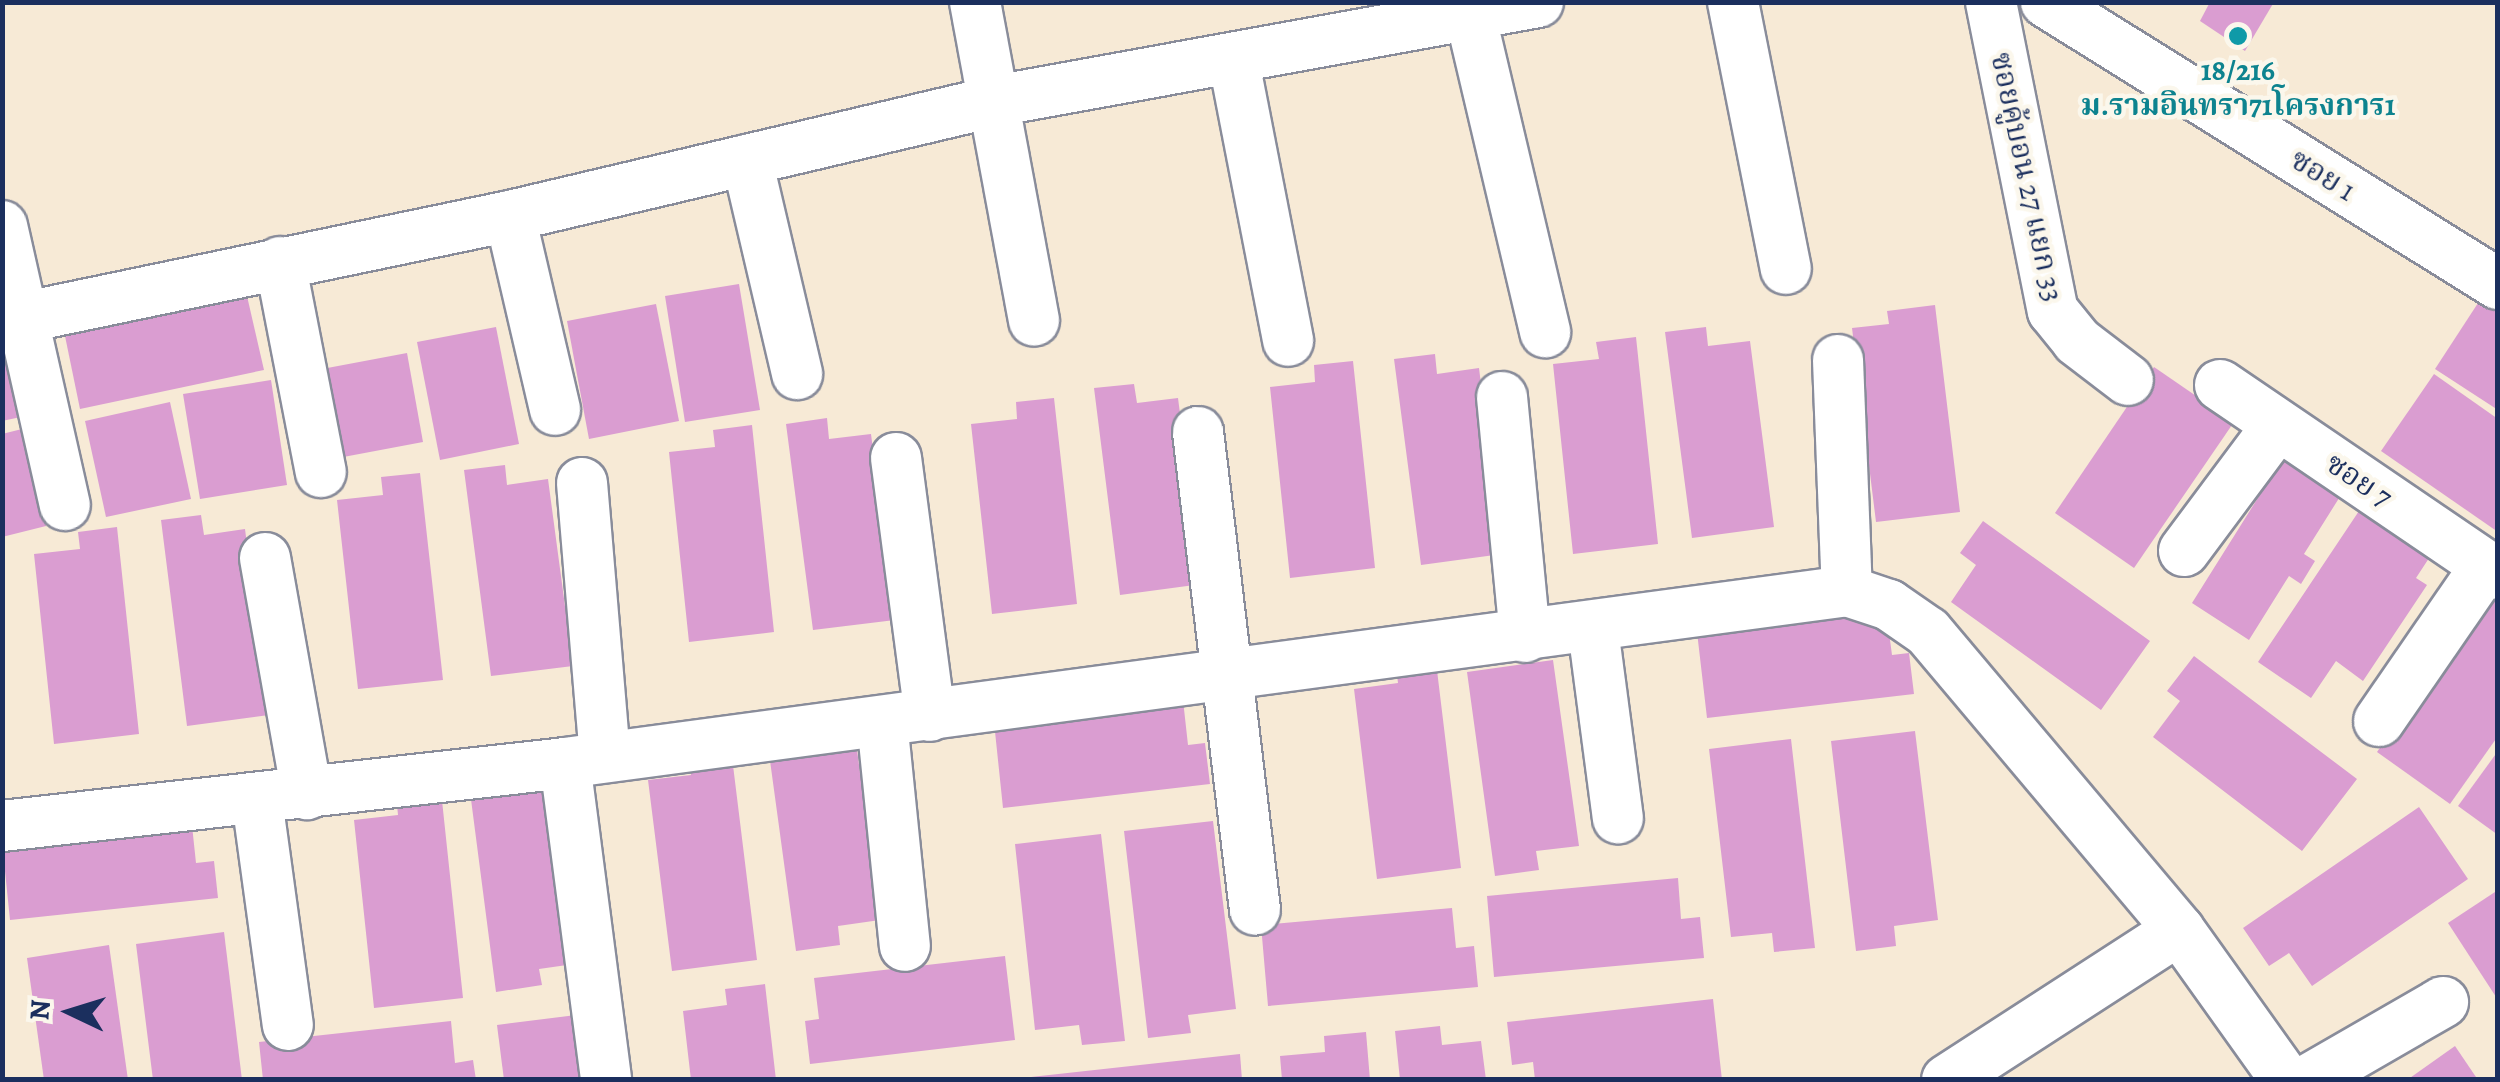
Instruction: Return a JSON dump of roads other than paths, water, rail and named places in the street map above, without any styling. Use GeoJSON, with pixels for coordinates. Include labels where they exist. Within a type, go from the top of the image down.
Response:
{"type":"FeatureCollection","features":[{"type":"Feature","properties":{"kind":"street"},"geometry":{"type":"LineString","coordinates":[[975,2],[1034,322]]}},
{"type":"Feature","properties":{"kind":"street"},"geometry":{"type":"LineString","coordinates":[[14,319],[510,216],[995,101],[1234,62],[1538,2]]}},
{"type":"Feature","properties":{"kind":"street"},"geometry":{"type":"LineString","coordinates":[[1733,2],[1786,270]]}},
{"type":"Feature","properties":{"kind":"street","name":"ซอยคู้บอน 27 แยก 33"},"geometry":{"type":"LineString","coordinates":[[1991,2],[2053,311],[2077,341],[2128,380]]}},
{"type":"Feature","properties":{"kind":"street","name":"ซอย 1"},"geometry":{"type":"LineString","coordinates":[[2046,2],[2498,284]]}},
{"type":"Feature","properties":{"kind":"street"},"geometry":{"type":"LineString","coordinates":[[1470,18],[1544,332]]}},
{"type":"Feature","properties":{"kind":"street"},"geometry":{"type":"LineString","coordinates":[[1234,62],[1288,341]]}},
{"type":"Feature","properties":{"kind":"street"},"geometry":{"type":"LineString","coordinates":[[747,160],[797,374]]}},
{"type":"Feature","properties":{"kind":"street"},"geometry":{"type":"LineString","coordinates":[[510,216],[554,410]]}},
{"type":"Feature","properties":{"kind":"street"},"geometry":{"type":"LineString","coordinates":[[2,226],[14,319],[65,505]]}},
{"type":"Feature","properties":{"kind":"street"},"geometry":{"type":"LineString","coordinates":[[280,262],[320,472]]}},
{"type":"Feature","properties":{"kind":"street"},"geometry":{"type":"LineString","coordinates":[[1838,360],[1847,591]]}},
{"type":"Feature","properties":{"kind":"street","name":"ซอย 7"},"geometry":{"type":"LineString","coordinates":[[2220,385],[2492,570]]}},
{"type":"Feature","properties":{"kind":"street"},"geometry":{"type":"LineString","coordinates":[[1502,397],[1524,637]]}},
{"type":"Feature","properties":{"kind":"street"},"geometry":{"type":"LineString","coordinates":[[2184,551],[2278,425]]}},
{"type":"Feature","properties":{"kind":"street"},"geometry":{"type":"LineString","coordinates":[[1198,432],[1255,910]]}},
{"type":"Feature","properties":{"kind":"street"},"geometry":{"type":"LineString","coordinates":[[896,458],[906,719],[905,946]]}},
{"type":"Feature","properties":{"kind":"street"},"geometry":{"type":"LineString","coordinates":[[582,483],[585,760],[606,1080]]}},
{"type":"Feature","properties":{"kind":"street"},"geometry":{"type":"LineString","coordinates":[[265,558],[307,794]]}},
{"type":"Feature","properties":{"kind":"street"},"geometry":{"type":"LineString","coordinates":[[2379,721],[2492,570]]}},
{"type":"Feature","properties":{"kind":"street"},"geometry":{"type":"LineString","coordinates":[[2,826],[585,760],[1847,591],[1890,605],[1928,632],[2179,930],[2286,1080]]}},
{"type":"Feature","properties":{"kind":"street"},"geometry":{"type":"LineString","coordinates":[[1593,628],[1618,818]]}},
{"type":"Feature","properties":{"kind":"street"},"geometry":{"type":"LineString","coordinates":[[258,800],[288,1025]]}},
{"type":"Feature","properties":{"kind":"street"},"geometry":{"type":"LineString","coordinates":[[1947,1080],[2179,930]]}},
{"type":"Feature","properties":{"kind":"street"},"geometry":{"type":"LineString","coordinates":[[2308,1080],[2443,1002]]}},
{"type":"Feature","properties":{"kind":"place","name":"18/216 ม.รามอินทรา71โครงการ1"},"geometry":{"type":"Point","coordinates":[2238,36]}}]}
